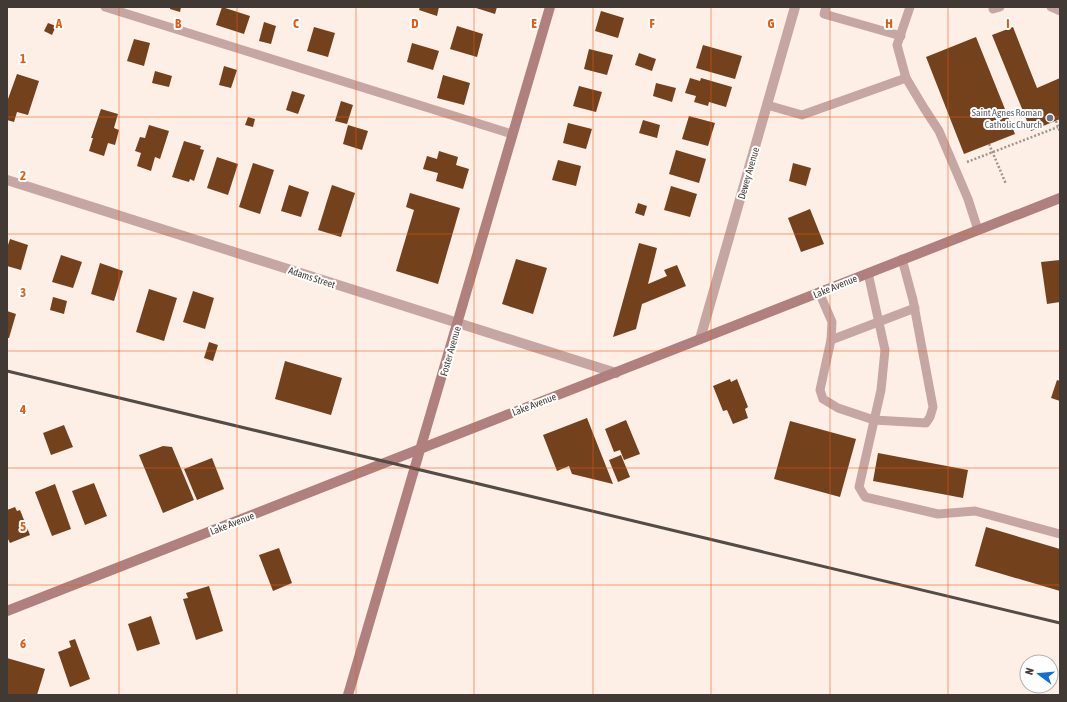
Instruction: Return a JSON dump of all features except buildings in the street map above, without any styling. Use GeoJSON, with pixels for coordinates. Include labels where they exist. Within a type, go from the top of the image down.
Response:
{"type":"FeatureCollection","features":[{"type":"Feature","properties":{"kind":"street","name":"Foster Avenue"},"geometry":{"type":"LineString","coordinates":[[348,695],[550,7]]}},
{"type":"Feature","properties":{"kind":"street","name":"Dewey Avenue"},"geometry":{"type":"LineString","coordinates":[[700,339],[795,7]]}},
{"type":"Feature","properties":{"kind":"street","name":"Adams Street"},"geometry":{"type":"LineString","coordinates":[[7,180],[616,372]]}},
{"type":"Feature","properties":{"kind":"street","name":"Lake Avenue"},"geometry":{"type":"LineString","coordinates":[[7,611],[1060,198]]}},
{"type":"Feature","properties":{"kind":"lane"},"geometry":{"type":"LineString","coordinates":[[105,7],[512,134]]}},
{"type":"Feature","properties":{"kind":"lane"},"geometry":{"type":"LineString","coordinates":[[910,7],[897,45],[906,78],[939,131],[968,199],[978,230]]}},
{"type":"Feature","properties":{"kind":"lane"},"geometry":{"type":"LineString","coordinates":[[1051,7],[1060,11]]}},
{"type":"Feature","properties":{"kind":"lane"},"geometry":{"type":"LineString","coordinates":[[825,10],[901,36]]}},
{"type":"Feature","properties":{"kind":"lane"},"geometry":{"type":"LineString","coordinates":[[767,105],[802,115],[906,78]]}},
{"type":"Feature","properties":{"kind":"lane"},"geometry":{"type":"LineString","coordinates":[[819,292],[832,322],[831,340],[820,390],[823,399],[838,408],[874,420],[926,423],[930,417],[933,407],[915,308],[902,259]]}},
{"type":"Feature","properties":{"kind":"lane"},"geometry":{"type":"LineString","coordinates":[[868,273],[885,350],[881,390],[859,487],[865,497],[938,514],[975,511],[1060,534]]}},
{"type":"Feature","properties":{"kind":"lane"},"geometry":{"type":"LineString","coordinates":[[831,340],[915,308]]}},
{"type":"Feature","properties":{"kind":"path"},"geometry":{"type":"LineString","coordinates":[[1056,121],[1060,132]]}},
{"type":"Feature","properties":{"kind":"path"},"geometry":{"type":"LineString","coordinates":[[969,161],[1058,127]]}},
{"type":"Feature","properties":{"kind":"path"},"geometry":{"type":"LineString","coordinates":[[989,144],[1006,184]]}},
{"type":"Feature","properties":{"kind":"railway"},"geometry":{"type":"LineString","coordinates":[[7,371],[1060,623]]}},
{"type":"Feature","properties":{"kind":"place","name":"Saint Agnes Roman Catholic Church"},"geometry":{"type":"Point","coordinates":[1050,118]}}]}
